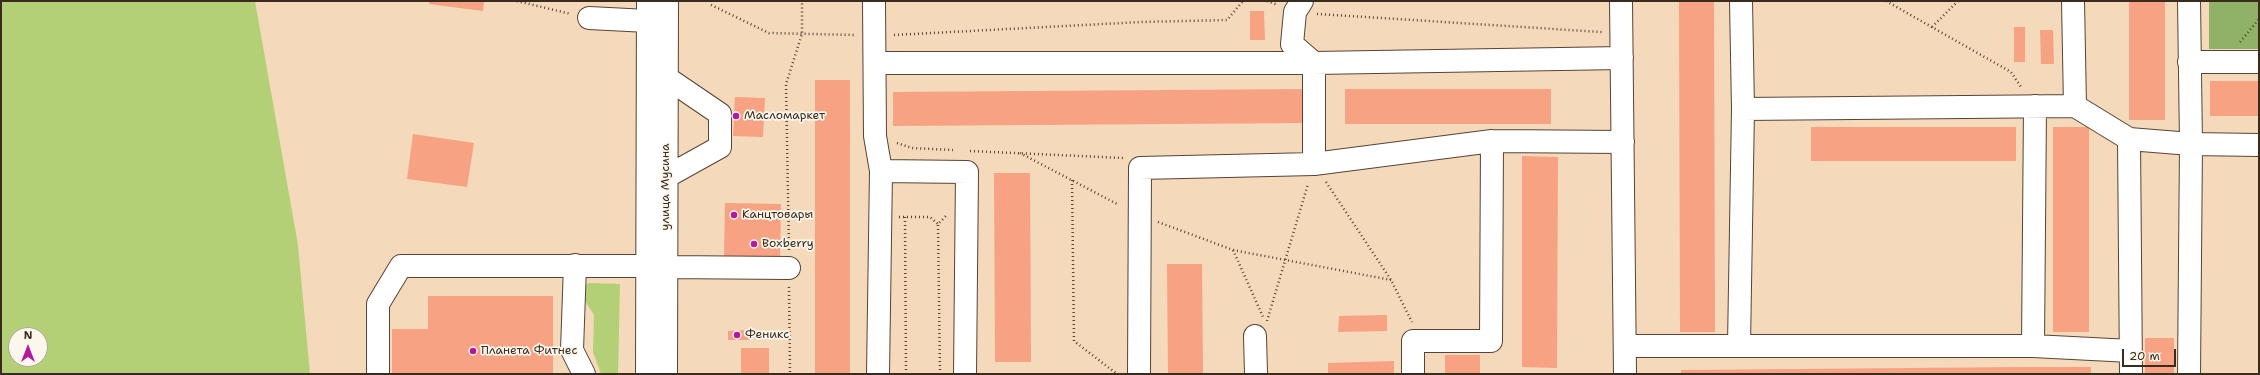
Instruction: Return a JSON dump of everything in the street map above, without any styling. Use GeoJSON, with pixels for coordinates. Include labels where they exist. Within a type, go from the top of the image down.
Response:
{"type":"FeatureCollection","features":[{"type":"Feature","properties":{"kind":"street","name":"улица Мусина"},"geometry":{"type":"LineString","coordinates":[[647,374],[666,177],[667,1]]}},
{"type":"Feature","properties":{"kind":"street"},"geometry":{"type":"LineString","coordinates":[[874,1],[875,136],[881,171],[878,374]]}},
{"type":"Feature","properties":{"kind":"street"},"geometry":{"type":"LineString","coordinates":[[1621,1],[1625,374]]}},
{"type":"Feature","properties":{"kind":"street"},"geometry":{"type":"LineString","coordinates":[[1739,345],[1743,109],[1741,1]]}},
{"type":"Feature","properties":{"kind":"street"},"geometry":{"type":"LineString","coordinates":[[2073,1],[2075,106]]}},
{"type":"Feature","properties":{"kind":"street"},"geometry":{"type":"LineString","coordinates":[[2189,1],[2191,144],[2189,374]]}},
{"type":"Feature","properties":{"kind":"street"},"geometry":{"type":"LineString","coordinates":[[1298,7],[1292,44],[1314,63],[1314,164]]}},
{"type":"Feature","properties":{"kind":"street"},"geometry":{"type":"LineString","coordinates":[[589,18],[648,11]]}},
{"type":"Feature","properties":{"kind":"street","name":"улица Мусина"},"geometry":{"type":"LineString","coordinates":[[648,11],[657,267],[666,374]]}},
{"type":"Feature","properties":{"kind":"street"},"geometry":{"type":"LineString","coordinates":[[875,63],[1314,63],[1622,58]]}},
{"type":"Feature","properties":{"kind":"street"},"geometry":{"type":"LineString","coordinates":[[2189,62],[2259,62]]}},
{"type":"Feature","properties":{"kind":"street"},"geometry":{"type":"LineString","coordinates":[[666,177],[720,147],[720,114],[667,78]]}},
{"type":"Feature","properties":{"kind":"street"},"geometry":{"type":"LineString","coordinates":[[2033,346],[2035,106]]}},
{"type":"Feature","properties":{"kind":"street"},"geometry":{"type":"LineString","coordinates":[[1743,109],[2075,106],[2129,139],[2191,144],[2259,145]]}},
{"type":"Feature","properties":{"kind":"street"},"geometry":{"type":"LineString","coordinates":[[2129,139],[2131,374]]}},
{"type":"Feature","properties":{"kind":"street"},"geometry":{"type":"LineString","coordinates":[[1139,374],[1140,168],[1314,164],[1492,141],[1623,142]]}},
{"type":"Feature","properties":{"kind":"street"},"geometry":{"type":"LineString","coordinates":[[1413,374],[1413,341],[1491,341],[1492,141]]}},
{"type":"Feature","properties":{"kind":"street"},"geometry":{"type":"LineString","coordinates":[[881,171],[967,172],[965,374]]}},
{"type":"Feature","properties":{"kind":"street"},"geometry":{"type":"LineString","coordinates":[[575,265],[572,350],[584,374]]}},
{"type":"Feature","properties":{"kind":"street"},"geometry":{"type":"LineString","coordinates":[[378,374],[378,304],[401,266],[575,265],[789,268]]}},
{"type":"Feature","properties":{"kind":"street"},"geometry":{"type":"LineString","coordinates":[[1256,336],[1256,374]]}},
{"type":"Feature","properties":{"kind":"street"},"geometry":{"type":"LineString","coordinates":[[1625,346],[2033,346],[2131,351]]}},
{"type":"Feature","properties":{"kind":"path"},"geometry":{"type":"LineString","coordinates":[[517,1],[589,18]]}},
{"type":"Feature","properties":{"kind":"path"},"geometry":{"type":"LineString","coordinates":[[790,374],[786,84],[802,34],[802,1]]}},
{"type":"Feature","properties":{"kind":"path"},"geometry":{"type":"LineString","coordinates":[[710,4],[769,33],[875,36],[1141,22],[1227,20],[1243,1]]}},
{"type":"Feature","properties":{"kind":"path"},"geometry":{"type":"LineString","coordinates":[[1267,1],[1272,2],[1286,10],[1298,7],[1621,33]]}},
{"type":"Feature","properties":{"kind":"path"},"geometry":{"type":"LineString","coordinates":[[1886,1],[2011,72],[2035,106]]}},
{"type":"Feature","properties":{"kind":"path"},"geometry":{"type":"LineString","coordinates":[[1932,27],[1958,1]]}},
{"type":"Feature","properties":{"kind":"path"},"geometry":{"type":"LineString","coordinates":[[875,136],[912,148],[958,150]]}},
{"type":"Feature","properties":{"kind":"path"},"geometry":{"type":"LineString","coordinates":[[966,151],[1126,158],[1140,168]]}},
{"type":"Feature","properties":{"kind":"path"},"geometry":{"type":"LineString","coordinates":[[1020,153],[1140,215],[1233,250],[1391,280]]}},
{"type":"Feature","properties":{"kind":"path"},"geometry":{"type":"LineString","coordinates":[[1233,250],[1266,323],[1314,164]]}},
{"type":"Feature","properties":{"kind":"path"},"geometry":{"type":"LineString","coordinates":[[1314,164],[1391,280],[1412,320],[1413,341]]}},
{"type":"Feature","properties":{"kind":"path"},"geometry":{"type":"LineString","coordinates":[[1072,180],[1074,341],[1117,374]]}},
{"type":"Feature","properties":{"kind":"path"},"geometry":{"type":"LineString","coordinates":[[940,374],[938,224],[967,194]]}},
{"type":"Feature","properties":{"kind":"path"},"geometry":{"type":"LineString","coordinates":[[880,216],[930,217],[938,224]]}},
{"type":"Feature","properties":{"kind":"path"},"geometry":{"type":"LineString","coordinates":[[905,216],[906,374]]}},
{"type":"Feature","properties":{"kind":"green space"},"geometry":{"type":"Polygon","coordinates":[[[1,1],[255,1],[298,245],[310,374],[1,374],[1,1]]]}},
{"type":"Feature","properties":{"kind":"green space"},"geometry":{"type":"Polygon","coordinates":[[[2209,1],[2259,1],[2259,49],[2209,49],[2209,1]]]}},
{"type":"Feature","properties":{"kind":"green space"},"geometry":{"type":"Polygon","coordinates":[[[588,283],[620,284],[618,374],[601,374],[593,352],[594,315],[580,293],[588,283]]]}},
{"type":"Feature","properties":{"kind":"building"},"geometry":{"type":"Polygon","coordinates":[[[429,1],[484,1],[483,11],[429,4],[429,1]]]}},
{"type":"Feature","properties":{"kind":"building"},"geometry":{"type":"Polygon","coordinates":[[[1679,1],[1714,1],[1715,332],[1680,332],[1679,1]]]}},
{"type":"Feature","properties":{"kind":"building"},"geometry":{"type":"Polygon","coordinates":[[[2129,1],[2165,1],[2165,120],[2129,120],[2129,1]]]}},
{"type":"Feature","properties":{"kind":"building"},"geometry":{"type":"Polygon","coordinates":[[[1250,11],[1264,11],[1265,40],[1250,40],[1250,11]]]}},
{"type":"Feature","properties":{"kind":"building"},"geometry":{"type":"Polygon","coordinates":[[[2014,27],[2025,27],[2025,62],[2014,62],[2014,27]]]}},
{"type":"Feature","properties":{"kind":"building"},"geometry":{"type":"Polygon","coordinates":[[[2040,30],[2053,30],[2054,64],[2041,64],[2040,30]]]}},
{"type":"Feature","properties":{"kind":"building"},"geometry":{"type":"Polygon","coordinates":[[[815,80],[850,80],[850,374],[815,374],[815,80]]]}},
{"type":"Feature","properties":{"kind":"building"},"geometry":{"type":"Polygon","coordinates":[[[2210,81],[2259,81],[2259,116],[2210,116],[2210,81]]]}},
{"type":"Feature","properties":{"kind":"building"},"geometry":{"type":"Polygon","coordinates":[[[1308,89],[1308,123],[893,126],[893,92],[1308,89]]]}},
{"type":"Feature","properties":{"kind":"building"},"geometry":{"type":"Polygon","coordinates":[[[1345,89],[1551,89],[1551,124],[1345,124],[1345,89]]]}},
{"type":"Feature","properties":{"kind":"building"},"geometry":{"type":"Polygon","coordinates":[[[735,97],[765,98],[763,137],[733,136],[735,97]]]}},
{"type":"Feature","properties":{"kind":"building"},"geometry":{"type":"Polygon","coordinates":[[[1811,127],[2016,127],[2016,161],[1811,161],[1811,127]]]}},
{"type":"Feature","properties":{"kind":"building"},"geometry":{"type":"Polygon","coordinates":[[[2053,127],[2089,127],[2089,332],[2053,332],[2053,127]]]}},
{"type":"Feature","properties":{"kind":"building"},"geometry":{"type":"Polygon","coordinates":[[[413,134],[474,143],[467,187],[407,179],[413,134]]]}},
{"type":"Feature","properties":{"kind":"building"},"geometry":{"type":"Polygon","coordinates":[[[1522,156],[1558,157],[1557,368],[1522,367],[1522,156]]]}},
{"type":"Feature","properties":{"kind":"building"},"geometry":{"type":"Polygon","coordinates":[[[994,173],[1030,173],[1031,362],[995,362],[994,173]]]}},
{"type":"Feature","properties":{"kind":"building"},"geometry":{"type":"Polygon","coordinates":[[[725,203],[781,204],[780,257],[724,257],[725,203]]]}},
{"type":"Feature","properties":{"kind":"building"},"geometry":{"type":"Polygon","coordinates":[[[1167,264],[1202,264],[1203,374],[1168,374],[1167,264]]]}},
{"type":"Feature","properties":{"kind":"building","name":"Планета Фитнес"},"geometry":{"type":"Polygon","coordinates":[[[428,296],[553,296],[553,374],[392,374],[392,329],[428,329],[428,296]]]}},
{"type":"Feature","properties":{"kind":"building"},"geometry":{"type":"Polygon","coordinates":[[[1387,315],[1387,331],[1338,332],[1339,316],[1387,315]]]}},
{"type":"Feature","properties":{"kind":"building"},"geometry":{"type":"Polygon","coordinates":[[[750,330],[750,340],[728,340],[728,331],[750,330]]]}},
{"type":"Feature","properties":{"kind":"building"},"geometry":{"type":"Polygon","coordinates":[[[2145,338],[2174,338],[2174,374],[2145,374],[2145,338]]]}},
{"type":"Feature","properties":{"kind":"building"},"geometry":{"type":"Polygon","coordinates":[[[741,348],[769,348],[769,374],[741,374],[741,348]]]}},
{"type":"Feature","properties":{"kind":"building"},"geometry":{"type":"Polygon","coordinates":[[[1445,355],[1480,355],[1480,374],[1445,374],[1445,355]]]}},
{"type":"Feature","properties":{"kind":"building"},"geometry":{"type":"Polygon","coordinates":[[[1394,361],[1394,374],[1328,374],[1328,363],[1394,361]]]}},
{"type":"Feature","properties":{"kind":"building"},"geometry":{"type":"Polygon","coordinates":[[[2091,367],[2091,374],[1681,374],[1681,370],[2091,367]]]}},
{"type":"Feature","properties":{"kind":"place","name":"Масломаркет"},"geometry":{"type":"Point","coordinates":[736,116]}},
{"type":"Feature","properties":{"kind":"place","name":"Канцтовары"},"geometry":{"type":"Point","coordinates":[734,215]}},
{"type":"Feature","properties":{"kind":"place","name":"Boxberry"},"geometry":{"type":"Point","coordinates":[754,244]}},
{"type":"Feature","properties":{"kind":"place","name":"Феникс"},"geometry":{"type":"Point","coordinates":[737,335]}},
{"type":"Feature","properties":{"kind":"place","name":"Планета Фитнес"},"geometry":{"type":"Point","coordinates":[473,351]}}]}
